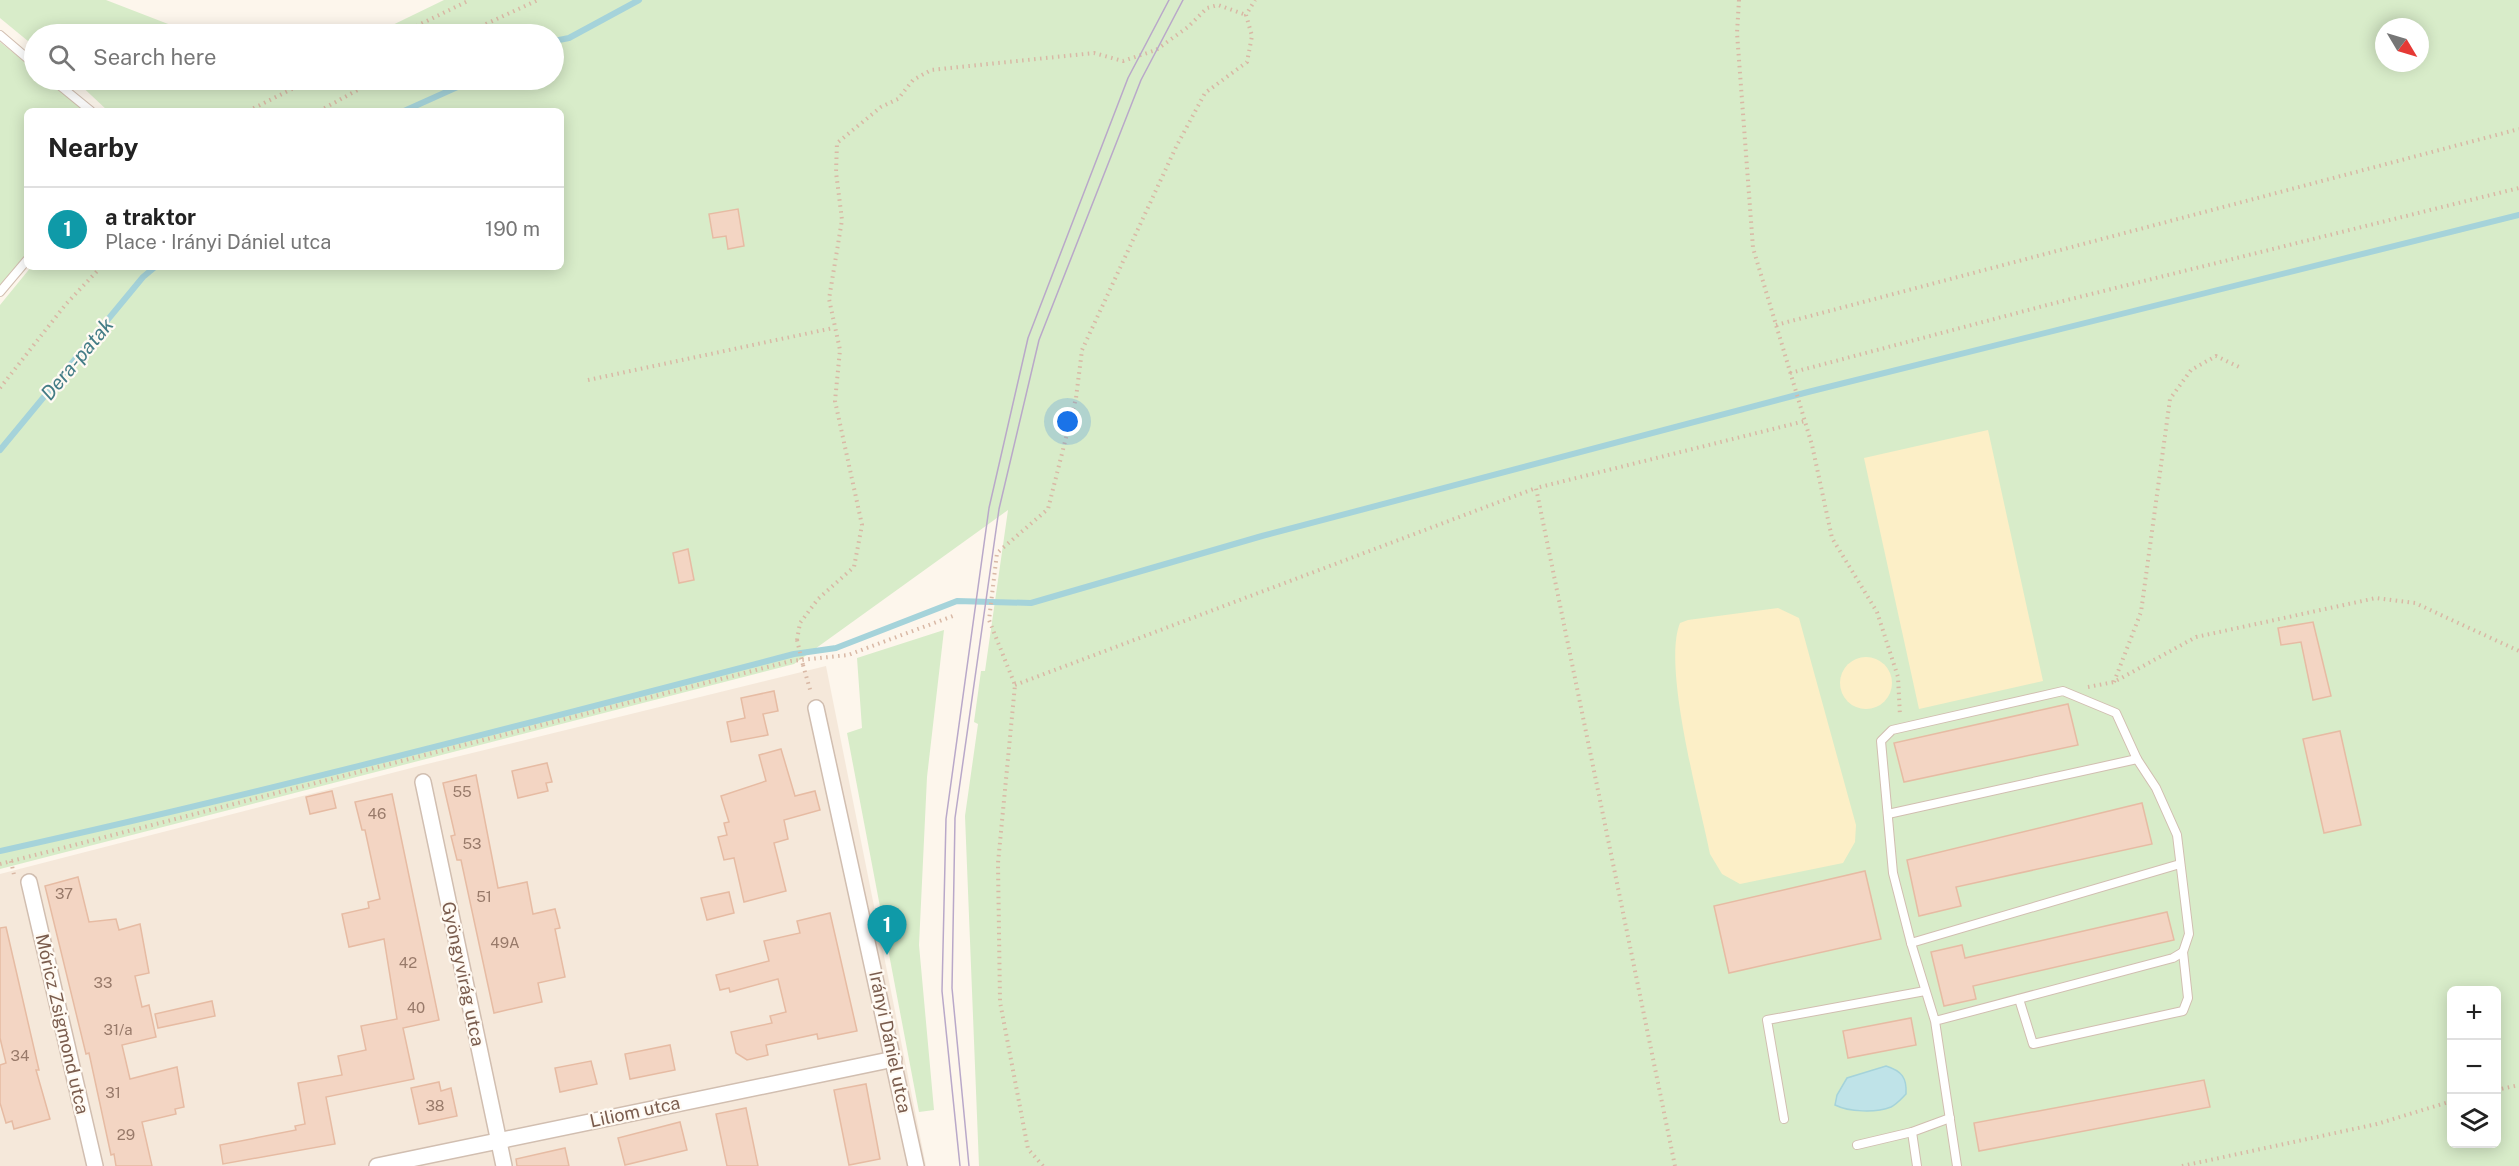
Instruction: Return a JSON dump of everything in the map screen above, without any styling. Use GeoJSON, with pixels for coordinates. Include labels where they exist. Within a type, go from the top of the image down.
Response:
{"type":"FeatureCollection","features":[{"type":"Feature","properties":{"kind":"street","name":"Irányi Dániel utca"},"geometry":{"type":"LineString","coordinates":[[816,708],[916,1166]]}},
{"type":"Feature","properties":{"kind":"street","name":"Gyöngyvirág utca"},"geometry":{"type":"LineString","coordinates":[[423,782],[504,1166]]}},
{"type":"Feature","properties":{"kind":"street","name":"Móricz Zsigmond utca"},"geometry":{"type":"LineString","coordinates":[[22,880],[95,1166]]}},
{"type":"Feature","properties":{"kind":"street","name":"Liliom utca"},"geometry":{"type":"LineString","coordinates":[[377,1166],[894,1059]]}},
{"type":"Feature","properties":{"kind":"lane"},"geometry":{"type":"LineString","coordinates":[[0,35],[24,55]]}},
{"type":"Feature","properties":{"kind":"lane"},"geometry":{"type":"LineString","coordinates":[[65,90],[87,108]]}},
{"type":"Feature","properties":{"kind":"lane"},"geometry":{"type":"LineString","coordinates":[[0,292],[24,264]]}},
{"type":"Feature","properties":{"kind":"lane"},"geometry":{"type":"LineString","coordinates":[[1957,1166],[1935,1022],[1893,873],[1881,741],[1892,729],[2063,691],[2116,713],[2137,759],[2156,788],[2177,835],[2189,934],[2183,952],[2188,998],[2183,1011],[2033,1044],[2019,999]]}},
{"type":"Feature","properties":{"kind":"lane"},"geometry":{"type":"LineString","coordinates":[[1888,814],[2137,759]]}},
{"type":"Feature","properties":{"kind":"lane"},"geometry":{"type":"LineString","coordinates":[[1911,943],[2180,864]]}},
{"type":"Feature","properties":{"kind":"lane"},"geometry":{"type":"LineString","coordinates":[[1935,1022],[2173,958],[2183,952]]}},
{"type":"Feature","properties":{"kind":"lane"},"geometry":{"type":"LineString","coordinates":[[1784,1119],[1767,1020],[1925,990]]}},
{"type":"Feature","properties":{"kind":"lane"},"geometry":{"type":"LineString","coordinates":[[1857,1145],[1912,1132],[1950,1118]]}},
{"type":"Feature","properties":{"kind":"lane"},"geometry":{"type":"LineString","coordinates":[[1912,1132],[1917,1166]]}},
{"type":"Feature","properties":{"kind":"path"},"geometry":{"type":"LineString","coordinates":[[421,24],[470,0]]}},
{"type":"Feature","properties":{"kind":"path"},"geometry":{"type":"LineString","coordinates":[[486,24],[538,0]]}},
{"type":"Feature","properties":{"kind":"path"},"geometry":{"type":"LineString","coordinates":[[1043,1166],[1028,1149],[1000,1002],[998,863],[1016,685],[989,620],[998,553],[1048,508],[1076,398],[1082,350],[1176,147],[1205,93],[1247,62],[1252,36],[1246,15],[1255,0]]}},
{"type":"Feature","properties":{"kind":"path"},"geometry":{"type":"LineString","coordinates":[[1739,0],[1737,33],[1753,248],[1805,421],[1832,538],[1877,612],[1898,677],[1901,713],[1892,729]]}},
{"type":"Feature","properties":{"kind":"path"},"geometry":{"type":"LineString","coordinates":[[816,708],[797,640],[800,623],[818,599],[854,567],[862,525],[835,401],[840,350],[833,328],[829,299],[842,220],[836,172],[837,143],[881,107],[898,99],[913,80],[931,70],[1094,53],[1123,61],[1156,51],[1188,27],[1207,8],[1218,4],[1246,15]]}},
{"type":"Feature","properties":{"kind":"path"},"geometry":{"type":"LineString","coordinates":[[254,108],[290,90]]}},
{"type":"Feature","properties":{"kind":"path"},"geometry":{"type":"LineString","coordinates":[[325,108],[358,90]]}},
{"type":"Feature","properties":{"kind":"path"},"geometry":{"type":"LineString","coordinates":[[1776,325],[2519,129]]}},
{"type":"Feature","properties":{"kind":"path"},"geometry":{"type":"LineString","coordinates":[[1790,373],[2051,304],[2519,188]]}},
{"type":"Feature","properties":{"kind":"path"},"geometry":{"type":"LineString","coordinates":[[0,388],[66,304],[98,270]]}},
{"type":"Feature","properties":{"kind":"path"},"geometry":{"type":"LineString","coordinates":[[588,380],[833,328]]}},
{"type":"Feature","properties":{"kind":"path"},"geometry":{"type":"LineString","coordinates":[[2114,682],[2141,612],[2170,399],[2191,370],[2216,356],[2239,367]]}},
{"type":"Feature","properties":{"kind":"path"},"geometry":{"type":"LineString","coordinates":[[1016,685],[1536,488],[1805,421]]}},
{"type":"Feature","properties":{"kind":"path"},"geometry":{"type":"LineString","coordinates":[[1536,488],[1675,1166]]}},
{"type":"Feature","properties":{"kind":"path"},"geometry":{"type":"LineString","coordinates":[[2063,691],[2114,682],[2196,637],[2376,597],[2415,603],[2519,651]]}},
{"type":"Feature","properties":{"kind":"path"},"geometry":{"type":"LineString","coordinates":[[0,864],[780,664],[848,655],[953,616]]}},
{"type":"Feature","properties":{"kind":"path"},"geometry":{"type":"LineString","coordinates":[[11,861],[22,880]]}},
{"type":"Feature","properties":{"kind":"path"},"geometry":{"type":"LineString","coordinates":[[2501,1089],[2519,1085]]}},
{"type":"Feature","properties":{"kind":"path"},"geometry":{"type":"LineString","coordinates":[[2182,1166],[2377,1124],[2447,1102]]}},
{"type":"Feature","properties":{"kind":"shaded area"},"geometry":{"type":"Polygon","coordinates":[[[826,666],[926,1166],[0,1166],[0,874],[419,766],[826,666]]]}},
{"type":"Feature","properties":{"kind":"green space"},"geometry":{"type":"Polygon","coordinates":[[[0,0],[106,0],[168,24],[24,24],[24,38],[0,18],[0,0]]]}},
{"type":"Feature","properties":{"kind":"green space"},"geometry":{"type":"Polygon","coordinates":[[[444,0],[2519,0],[2519,1166],[979,1166],[965,816],[978,724],[974,722],[981,671],[985,671],[1008,510],[794,664],[0,869],[0,305],[29,270],[564,270],[564,108],[105,108],[86,90],[564,90],[564,24],[395,24],[444,0]]]}},
{"type":"Feature","properties":{"kind":"green space"},"geometry":{"type":"Polygon","coordinates":[[[0,42],[24,61],[24,90],[61,90],[84,108],[24,108],[24,258],[0,287],[0,42]]]}},
{"type":"Feature","properties":{"kind":"green space"},"geometry":{"type":"Polygon","coordinates":[[[944,630],[927,777],[919,945],[934,1110],[919,1112],[847,733],[862,728],[857,658],[944,630]]]}},
{"type":"Feature","properties":{"kind":"sand"},"geometry":{"type":"Polygon","coordinates":[[[1988,430],[2043,681],[1919,709],[1864,458],[1988,430]]]}},
{"type":"Feature","properties":{"kind":"sand"},"geometry":{"type":"Polygon","coordinates":[[[1778,608],[1799,618],[1856,825],[1855,842],[1843,863],[1740,884],[1722,874],[1710,854],[1684,736],[1676,670],[1676,643],[1680,623],[1688,620],[1778,608]]]}},
{"type":"Feature","properties":{"kind":"sand"},"geometry":{"type":"Polygon","coordinates":[[[1866,657],[1876,659],[1884,665],[1890,673],[1892,683],[1890,693],[1884,701],[1876,707],[1866,709],[1856,707],[1848,701],[1842,693],[1840,683],[1842,673],[1848,665],[1856,659],[1866,657]]]}},
{"type":"Feature","properties":{"kind":"water"},"geometry":{"type":"Polygon","coordinates":[[[1886,1066],[1900,1073],[1906,1084],[1906,1094],[1895,1104],[1885,1109],[1870,1111],[1835,1105],[1837,1095],[1847,1078],[1886,1066]]]}},
{"type":"Feature","properties":{"kind":"building"},"geometry":{"type":"Polygon","coordinates":[[[738,209],[744,246],[728,249],[726,236],[713,238],[709,214],[738,209]]]}},
{"type":"Feature","properties":{"kind":"building"},"geometry":{"type":"Polygon","coordinates":[[[688,549],[694,580],[679,583],[673,553],[688,549]]]}},
{"type":"Feature","properties":{"kind":"building"},"geometry":{"type":"Polygon","coordinates":[[[2313,622],[2331,696],[2313,700],[2301,642],[2281,645],[2278,628],[2313,622]]]}},
{"type":"Feature","properties":{"kind":"building"},"geometry":{"type":"Polygon","coordinates":[[[774,691],[778,711],[763,714],[768,735],[731,742],[727,722],[745,718],[741,698],[774,691]]]}},
{"type":"Feature","properties":{"kind":"building"},"geometry":{"type":"Polygon","coordinates":[[[2068,704],[2078,745],[1904,782],[1894,743],[2068,704]]]}},
{"type":"Feature","properties":{"kind":"building"},"geometry":{"type":"Polygon","coordinates":[[[2340,731],[2361,825],[2324,833],[2303,739],[2340,731]]]}},
{"type":"Feature","properties":{"kind":"building"},"geometry":{"type":"Polygon","coordinates":[[[781,749],[795,796],[815,791],[820,810],[784,820],[788,839],[774,843],[786,891],[744,902],[734,858],[724,860],[718,837],[727,835],[724,823],[729,822],[721,796],[766,781],[759,755],[781,749]]]}},
{"type":"Feature","properties":{"kind":"building"},"geometry":{"type":"Polygon","coordinates":[[[547,763],[552,782],[546,783],[548,791],[518,798],[512,771],[547,763]]]}},
{"type":"Feature","properties":{"kind":"building"},"geometry":{"type":"Polygon","coordinates":[[[476,775],[498,888],[527,882],[533,914],[555,909],[560,928],[555,929],[565,977],[538,983],[542,1002],[494,1013],[461,860],[457,860],[451,836],[455,835],[443,783],[476,775]]]}},
{"type":"Feature","properties":{"kind":"building"},"geometry":{"type":"Polygon","coordinates":[[[332,791],[336,808],[310,814],[306,797],[332,791]]]}},
{"type":"Feature","properties":{"kind":"building"},"geometry":{"type":"Polygon","coordinates":[[[392,794],[439,1020],[403,1028],[414,1079],[326,1097],[335,1144],[223,1164],[220,1145],[296,1130],[295,1126],[305,1124],[298,1083],[342,1075],[338,1056],[366,1050],[361,1026],[397,1019],[384,939],[349,947],[342,914],[369,908],[368,902],[380,899],[365,830],[362,830],[355,802],[392,794]]]}},
{"type":"Feature","properties":{"kind":"building"},"geometry":{"type":"Polygon","coordinates":[[[2142,803],[2152,844],[1956,887],[1961,906],[1919,916],[1907,860],[2142,803]]]}},
{"type":"Feature","properties":{"kind":"building"},"geometry":{"type":"Polygon","coordinates":[[[1865,871],[1881,939],[1729,973],[1714,906],[1865,871]]]}},
{"type":"Feature","properties":{"kind":"building"},"geometry":{"type":"Polygon","coordinates":[[[78,877],[89,922],[116,919],[119,930],[140,924],[149,973],[135,976],[142,1007],[149,1005],[156,1037],[122,1045],[130,1079],[177,1067],[184,1107],[175,1109],[176,1114],[142,1122],[152,1166],[116,1166],[114,1154],[111,1155],[89,1053],[86,1054],[45,886],[78,877]]]}},
{"type":"Feature","properties":{"kind":"building"},"geometry":{"type":"Polygon","coordinates":[[[729,892],[734,913],[707,920],[701,898],[729,892]]]}},
{"type":"Feature","properties":{"kind":"building"},"geometry":{"type":"Polygon","coordinates":[[[2167,912],[2174,940],[1973,986],[1976,999],[1944,1006],[1931,952],[1962,945],[1965,958],[2167,912]]]}},
{"type":"Feature","properties":{"kind":"building"},"geometry":{"type":"Polygon","coordinates":[[[830,913],[857,1031],[818,1039],[817,1034],[766,1045],[768,1055],[747,1060],[736,1053],[731,1032],[772,1023],[770,1016],[786,1012],[778,979],[730,992],[729,988],[720,990],[716,975],[769,961],[764,941],[800,933],[797,921],[830,913]]]}},
{"type":"Feature","properties":{"kind":"building"},"geometry":{"type":"Polygon","coordinates":[[[6,927],[39,1070],[36,1070],[50,1119],[14,1129],[12,1121],[6,1123],[0,1103],[0,1065],[6,1063],[0,1038],[0,928],[6,927]]]}},
{"type":"Feature","properties":{"kind":"building"},"geometry":{"type":"Polygon","coordinates":[[[212,1001],[215,1016],[158,1028],[155,1014],[212,1001]]]}},
{"type":"Feature","properties":{"kind":"building"},"geometry":{"type":"Polygon","coordinates":[[[1911,1018],[1916,1045],[1848,1058],[1843,1031],[1911,1018]]]}},
{"type":"Feature","properties":{"kind":"building"},"geometry":{"type":"Polygon","coordinates":[[[670,1045],[675,1070],[630,1079],[625,1054],[670,1045]]]}},
{"type":"Feature","properties":{"kind":"building"},"geometry":{"type":"Polygon","coordinates":[[[591,1061],[597,1084],[560,1092],[555,1068],[591,1061]]]}},
{"type":"Feature","properties":{"kind":"building"},"geometry":{"type":"Polygon","coordinates":[[[2204,1080],[2210,1107],[1979,1151],[1974,1123],[2204,1080]]]}},
{"type":"Feature","properties":{"kind":"building"},"geometry":{"type":"Polygon","coordinates":[[[439,1082],[441,1091],[451,1088],[457,1116],[419,1124],[411,1088],[439,1082]]]}},
{"type":"Feature","properties":{"kind":"building"},"geometry":{"type":"Polygon","coordinates":[[[866,1084],[880,1159],[849,1165],[834,1090],[866,1084]]]}},
{"type":"Feature","properties":{"kind":"building"},"geometry":{"type":"Polygon","coordinates":[[[746,1108],[758,1166],[727,1166],[716,1114],[746,1108]]]}},
{"type":"Feature","properties":{"kind":"building"},"geometry":{"type":"Polygon","coordinates":[[[680,1122],[687,1150],[625,1165],[618,1138],[680,1122]]]}},
{"type":"Feature","properties":{"kind":"building"},"geometry":{"type":"Polygon","coordinates":[[[565,1148],[569,1166],[517,1166],[516,1159],[565,1148]]]}},
{"type":"Feature","properties":{"kind":"waterway","name":"Dera-patak"},"geometry":{"type":"LineString","coordinates":[[564,39],[639,0]]}},
{"type":"Feature","properties":{"kind":"waterway","name":"Dera-patak"},"geometry":{"type":"LineString","coordinates":[[411,108],[451,90]]}},
{"type":"Feature","properties":{"kind":"waterway"},"geometry":{"type":"LineString","coordinates":[[0,851],[299,781],[794,654],[836,648],[957,601],[1031,603],[1262,536],[1808,392],[2519,215]]}},
{"type":"Feature","properties":{"kind":"waterway","name":"Dera-patak"},"geometry":{"type":"LineString","coordinates":[[0,450],[143,277],[151,270]]}},
{"type":"Feature","properties":{"kind":"tram line"},"geometry":{"type":"LineString","coordinates":[[960,1166],[942,991],[946,819],[989,508],[1028,338],[1128,78],[1169,0]]}},
{"type":"Feature","properties":{"kind":"tram line"},"geometry":{"type":"LineString","coordinates":[[969,1166],[952,988],[955,818],[999,509],[1039,340],[1141,80],[1183,0]]}},
{"type":"Feature","properties":{"kind":"place","name":"a traktor"},"geometry":{"type":"Point","coordinates":[887,955]}}]}
